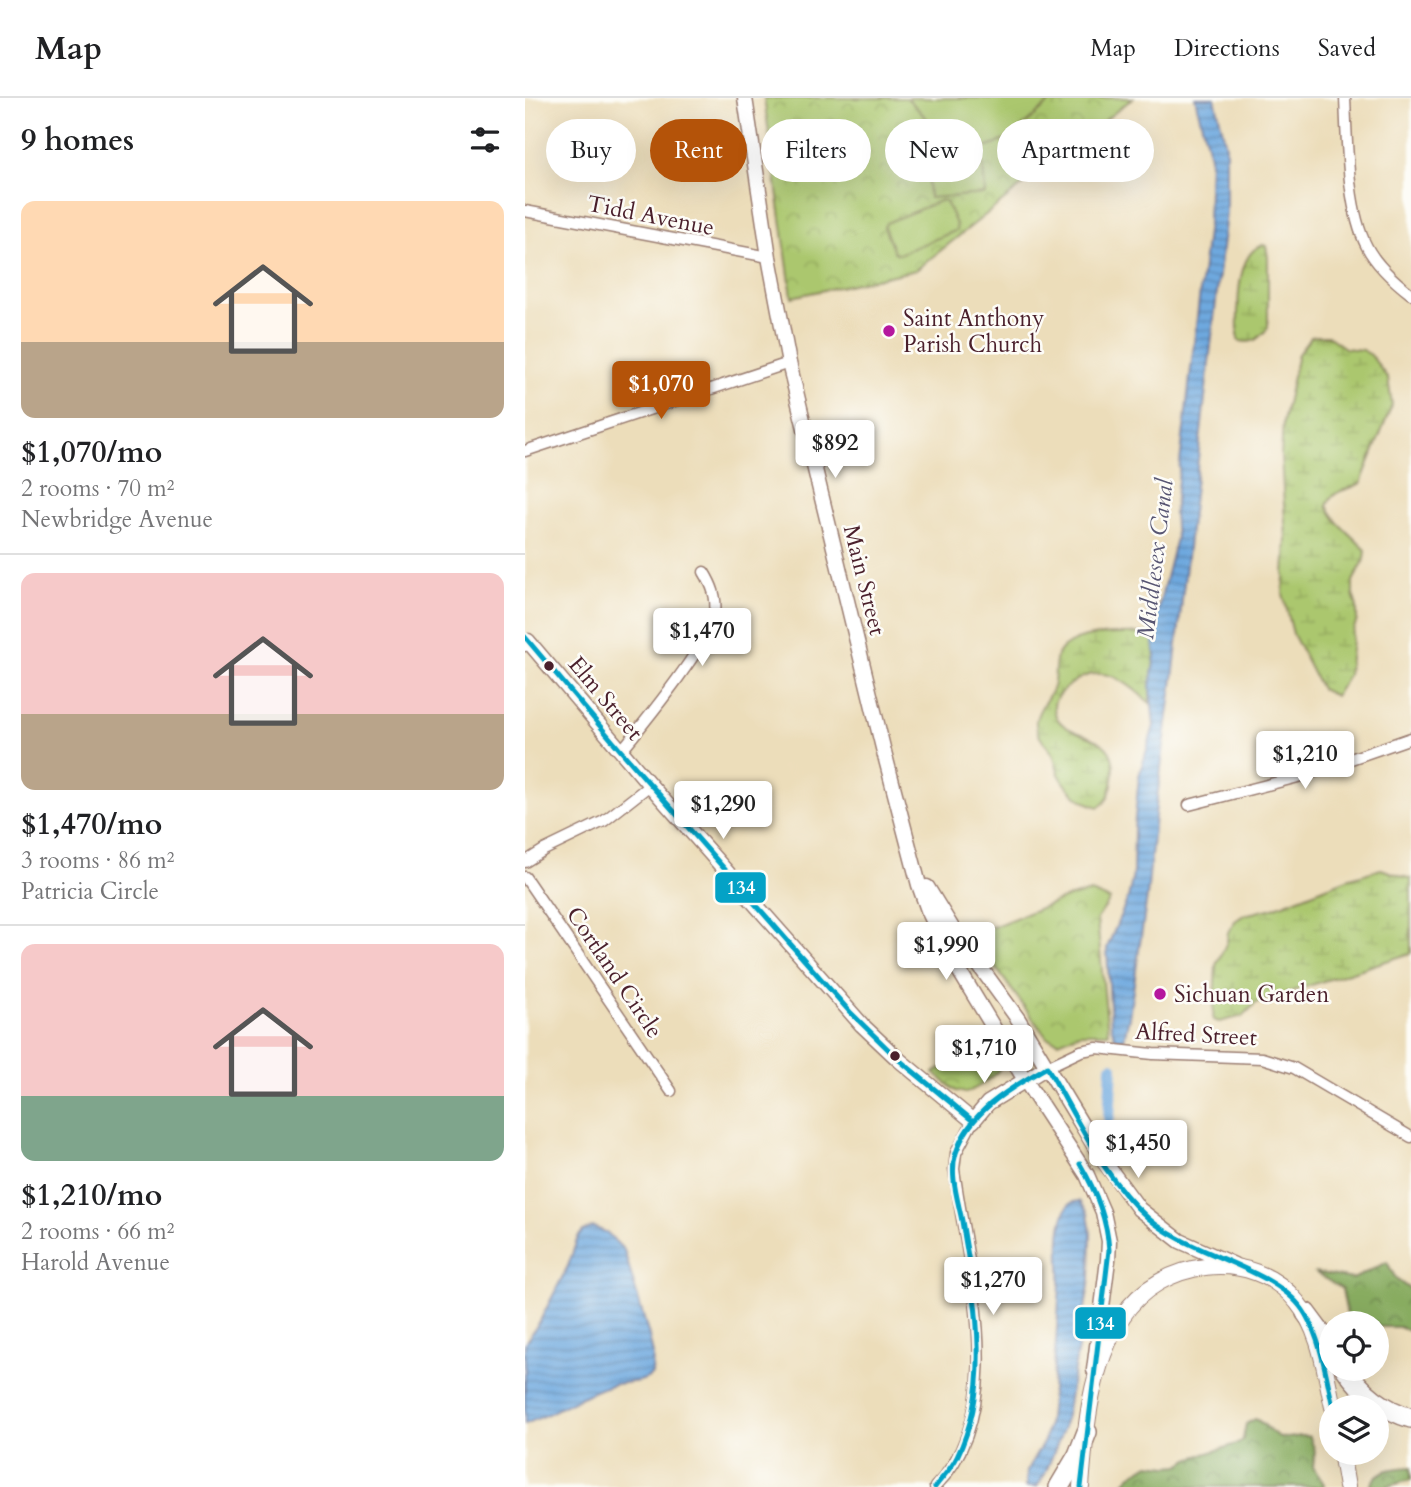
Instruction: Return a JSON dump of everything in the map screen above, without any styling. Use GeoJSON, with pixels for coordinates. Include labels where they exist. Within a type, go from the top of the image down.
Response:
{"type":"FeatureCollection","features":[{"type":"Feature","properties":{"kind":"highway"},"geometry":{"type":"LineString","coordinates":[[1306,1313],[1319,1330]]}},
{"type":"Feature","properties":{"kind":"highway"},"geometry":{"type":"LineString","coordinates":[[1354,1381],[1374,1400],[1411,1418]]}},
{"type":"Feature","properties":{"kind":"highway"},"geometry":{"type":"LineString","coordinates":[[1059,1487],[1078,1455],[1087,1432]]}},
{"type":"Feature","properties":{"kind":"main road","name":"Main Street"},"geometry":{"type":"LineString","coordinates":[[745,98],[769,257],[789,363],[889,773],[923,898],[935,927],[963,977],[1025,1080],[1087,1175],[1101,1204],[1107,1230],[1108,1260],[1092,1398]]}},
{"type":"Feature","properties":{"kind":"main road","name":"Elm Street"},"geometry":{"type":"LineString","coordinates":[[526,641],[862,1025],[898,1059],[973,1121]]}},
{"type":"Feature","properties":{"kind":"main road","name":"Main Street"},"geometry":{"type":"LineString","coordinates":[[915,864],[952,928],[1018,1020],[1103,1160],[1139,1209],[1180,1241],[1251,1272]]}},
{"type":"Feature","properties":{"kind":"main road"},"geometry":{"type":"LineString","coordinates":[[973,1121],[988,1103],[1047,1067]]}},
{"type":"Feature","properties":{"kind":"main road"},"geometry":{"type":"LineString","coordinates":[[1081,1487],[1092,1398],[1113,1333],[1141,1293],[1167,1276],[1191,1269],[1220,1267],[1251,1272],[1283,1288],[1306,1313],[1322,1357],[1330,1395]]}},
{"type":"Feature","properties":{"kind":"main road"},"geometry":{"type":"LineString","coordinates":[[1343,1465],[1347,1487]]}},
{"type":"Feature","properties":{"kind":"street"},"geometry":{"type":"LineString","coordinates":[[1345,98],[1350,175],[1360,231],[1378,263],[1411,294]]}},
{"type":"Feature","properties":{"kind":"street","name":"Tidd Avenue"},"geometry":{"type":"LineString","coordinates":[[525,211],[769,257]]}},
{"type":"Feature","properties":{"kind":"street"},"geometry":{"type":"LineString","coordinates":[[525,451],[789,363]]}},
{"type":"Feature","properties":{"kind":"street"},"geometry":{"type":"LineString","coordinates":[[621,751],[671,685],[709,628],[714,616],[715,598],[704,572]]}},
{"type":"Feature","properties":{"kind":"street"},"geometry":{"type":"LineString","coordinates":[[1189,805],[1302,776],[1411,738]]}},
{"type":"Feature","properties":{"kind":"street"},"geometry":{"type":"LineString","coordinates":[[525,862],[547,848],[604,821],[650,785]]}},
{"type":"Feature","properties":{"kind":"street","name":"Cortland Circle"},"geometry":{"type":"LineString","coordinates":[[525,877],[671,1091]]}},
{"type":"Feature","properties":{"kind":"street","name":"Alfred Street"},"geometry":{"type":"LineString","coordinates":[[1047,1067],[1081,1051],[1097,1048],[1153,1054],[1262,1058],[1287,1065],[1308,1076],[1411,1137]]}},
{"type":"Feature","properties":{"kind":"street"},"geometry":{"type":"LineString","coordinates":[[935,1487],[952,1467],[962,1446],[970,1423],[978,1375],[978,1321],[954,1169],[956,1153],[973,1121]]}},
{"type":"Feature","properties":{"kind":"green space"},"geometry":{"type":"Polygon","coordinates":[[[764,98],[1133,98],[1107,119],[997,119],[997,182],[1027,182],[916,270],[792,297],[776,182],[871,182],[871,119],[767,119],[764,98]]]}},
{"type":"Feature","properties":{"kind":"green space"},"geometry":{"type":"Polygon","coordinates":[[[907,98],[1055,98],[1031,119],[997,119],[997,143],[983,148],[983,119],[927,119],[907,98]]]}},
{"type":"Feature","properties":{"kind":"green space"},"geometry":{"type":"Polygon","coordinates":[[[983,163],[985,194],[929,198],[928,182],[983,182],[983,163]]]}},
{"type":"Feature","properties":{"kind":"green space"},"geometry":{"type":"Polygon","coordinates":[[[942,200],[946,202],[957,226],[955,231],[899,254],[894,252],[884,227],[886,223],[942,200]]]}},
{"type":"Feature","properties":{"kind":"green space"},"geometry":{"type":"Polygon","coordinates":[[[1266,246],[1268,257],[1268,328],[1255,340],[1243,342],[1238,340],[1238,301],[1242,272],[1254,250],[1266,246]]]}},
{"type":"Feature","properties":{"kind":"green space"},"geometry":{"type":"Polygon","coordinates":[[[1328,336],[1345,348],[1362,350],[1371,355],[1388,379],[1392,405],[1361,483],[1337,493],[1327,506],[1338,523],[1366,550],[1365,559],[1353,581],[1357,620],[1353,631],[1348,675],[1335,696],[1321,689],[1293,634],[1283,594],[1286,539],[1281,456],[1283,422],[1298,354],[1311,337],[1328,336]]]}},
{"type":"Feature","properties":{"kind":"green space"},"geometry":{"type":"Polygon","coordinates":[[[1152,633],[1155,656],[1150,703],[1121,680],[1100,674],[1090,674],[1079,679],[1062,691],[1055,702],[1054,709],[1059,720],[1067,728],[1101,743],[1110,752],[1114,765],[1110,792],[1102,805],[1092,805],[1075,795],[1066,785],[1053,755],[1037,731],[1037,716],[1053,687],[1057,656],[1064,647],[1083,638],[1106,634],[1152,633]]]}},
{"type":"Feature","properties":{"kind":"green space"},"geometry":{"type":"Polygon","coordinates":[[[1381,869],[1411,879],[1411,953],[1256,1003],[1243,1016],[1219,1022],[1213,1020],[1216,965],[1235,921],[1244,915],[1273,908],[1347,879],[1381,869]]]}},
{"type":"Feature","properties":{"kind":"green space"},"geometry":{"type":"Polygon","coordinates":[[[1091,892],[1110,900],[1097,919],[1108,1033],[1080,1033],[1059,1042],[1047,1038],[972,935],[1066,898],[1091,892]]]}},
{"type":"Feature","properties":{"kind":"green space"},"geometry":{"type":"Polygon","coordinates":[[[990,1033],[1001,1054],[1001,1065],[994,1075],[981,1085],[966,1093],[956,1091],[934,1073],[990,1033]]]}},
{"type":"Feature","properties":{"kind":"green space"},"geometry":{"type":"Polygon","coordinates":[[[1387,1262],[1396,1279],[1411,1290],[1411,1332],[1399,1327],[1389,1327],[1389,1311],[1346,1311],[1342,1289],[1314,1272],[1353,1279],[1387,1262]]]}},
{"type":"Feature","properties":{"kind":"green space"},"geometry":{"type":"Polygon","coordinates":[[[1255,1419],[1280,1437],[1310,1437],[1315,1451],[1313,1467],[1324,1484],[1323,1487],[1120,1487],[1130,1476],[1149,1464],[1180,1465],[1189,1459],[1240,1443],[1246,1424],[1255,1419]]]}},
{"type":"Feature","properties":{"kind":"green space"},"geometry":{"type":"Polygon","coordinates":[[[1411,1467],[1411,1480],[1384,1487],[1370,1487],[1381,1473],[1411,1467]]]}},
{"type":"Feature","properties":{"kind":"water","name":"Middlesex Canal"},"geometry":{"type":"Polygon","coordinates":[[[1195,98],[1215,98],[1226,146],[1226,213],[1147,897],[1124,1039],[1115,1038],[1111,1025],[1107,948],[1128,898],[1133,875],[1139,776],[1154,726],[1150,687],[1155,656],[1152,633],[1176,538],[1174,514],[1208,223],[1210,156],[1195,98]]]}},
{"type":"Feature","properties":{"kind":"water"},"geometry":{"type":"Polygon","coordinates":[[[1080,1201],[1088,1213],[1091,1234],[1090,1280],[1064,1427],[1037,1487],[1026,1487],[1027,1471],[1044,1441],[1048,1426],[1058,1319],[1061,1226],[1068,1206],[1080,1201]]]}},
{"type":"Feature","properties":{"kind":"water"},"geometry":{"type":"Polygon","coordinates":[[[593,1227],[606,1232],[624,1250],[649,1336],[653,1354],[652,1374],[638,1381],[600,1389],[525,1424],[525,1343],[540,1321],[568,1266],[578,1237],[583,1231],[593,1227]]]}},
{"type":"Feature","properties":{"kind":"waterway","name":"Middlesex Canal"},"geometry":{"type":"LineString","coordinates":[[1109,1118],[1112,1067]]}},
{"type":"Feature","properties":{"kind":"transit line","name":"134"},"geometry":{"type":"LineString","coordinates":[[525,637],[621,751],[850,1012],[898,1059],[973,1121]]}},
{"type":"Feature","properties":{"kind":"transit line","name":"134"},"geometry":{"type":"LineString","coordinates":[[935,1487],[955,1461],[968,1429],[978,1371],[976,1310],[954,1178],[956,1153],[962,1138],[981,1112],[1006,1092],[1047,1067],[1104,1166],[1117,1185],[1148,1218],[1188,1243],[1256,1274],[1294,1299],[1306,1315],[1316,1337],[1330,1395]]}},
{"type":"Feature","properties":{"kind":"transit line","name":"134"},"geometry":{"type":"LineString","coordinates":[[1080,1164],[1100,1205],[1109,1250],[1081,1487]]}},
{"type":"Feature","properties":{"kind":"place","name":"Saint Anthony Parish Church"},"geometry":{"type":"Point","coordinates":[889,331]}},
{"type":"Feature","properties":{"kind":"place","name":"Sichuan Garden"},"geometry":{"type":"Point","coordinates":[1160,994]}}]}
